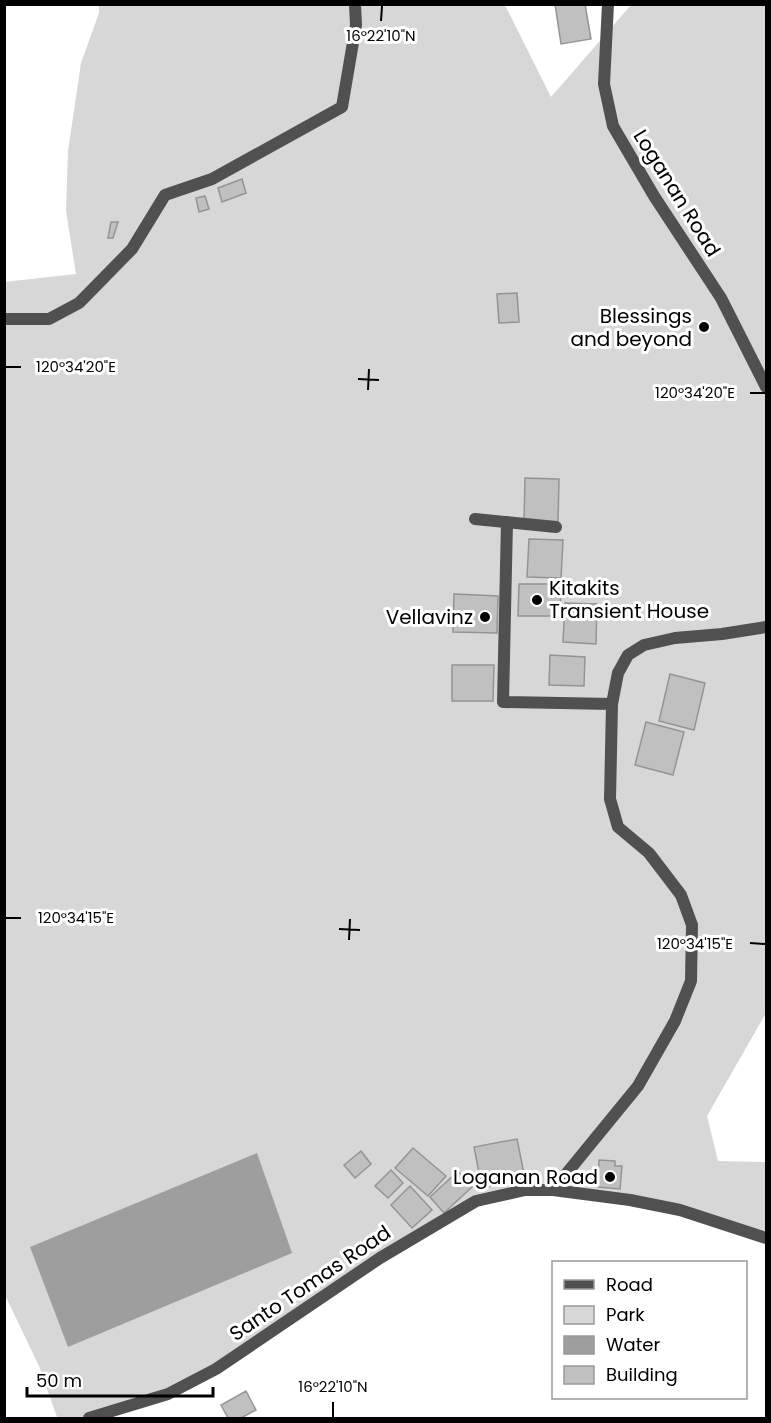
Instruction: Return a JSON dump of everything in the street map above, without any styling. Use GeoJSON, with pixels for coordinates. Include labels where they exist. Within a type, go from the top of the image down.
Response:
{"type":"FeatureCollection","features":[{"type":"Feature","properties":{"kind":"street"},"geometry":{"type":"LineString","coordinates":[[4,319],[49,319],[80,303],[132,249],[165,195],[212,179],[342,107],[356,26],[355,4]]}},
{"type":"Feature","properties":{"kind":"street","name":"Loganan Road"},"geometry":{"type":"LineString","coordinates":[[608,4],[604,84],[613,126],[654,196],[721,298],[766,387]]}},
{"type":"Feature","properties":{"kind":"street"},"geometry":{"type":"LineString","coordinates":[[475,519],[556,527]]}},
{"type":"Feature","properties":{"kind":"street"},"geometry":{"type":"LineString","coordinates":[[507,522],[503,702],[612,704]]}},
{"type":"Feature","properties":{"kind":"street"},"geometry":{"type":"LineString","coordinates":[[554,1190],[638,1086],[675,1021],[691,981],[692,925],[681,895],[650,853],[618,827],[610,799],[612,704],[618,673],[628,655],[644,645],[675,638],[766,627]]}},
{"type":"Feature","properties":{"kind":"street","name":"Santo Tomas Road"},"geometry":{"type":"LineString","coordinates":[[89,1419],[168,1394],[216,1369],[380,1258],[476,1201],[525,1190],[554,1190],[630,1200],[680,1210],[766,1238]]}},
{"type":"Feature","properties":{"kind":"green space"},"geometry":{"type":"Polygon","coordinates":[[[99,5],[505,5],[551,97],[631,5],[766,5],[766,1013],[707,1116],[718,1161],[766,1162],[766,1238],[680,1210],[553,1190],[476,1201],[216,1369],[89,1418],[57,1417],[39,1366],[4,1293],[4,282],[76,274],[66,211],[68,151],[81,63],[99,13],[99,5]]]}},
{"type":"Feature","properties":{"kind":"water"},"geometry":{"type":"Polygon","coordinates":[[[257,1153],[292,1253],[68,1347],[30,1247],[257,1153]]]}},
{"type":"Feature","properties":{"kind":"building"},"geometry":{"type":"Polygon","coordinates":[[[555,4],[585,4],[591,39],[561,44],[555,4]]]}},
{"type":"Feature","properties":{"kind":"building"},"geometry":{"type":"Polygon","coordinates":[[[242,179],[246,193],[222,202],[218,188],[242,179]]]}},
{"type":"Feature","properties":{"kind":"building"},"geometry":{"type":"Polygon","coordinates":[[[205,196],[209,209],[199,212],[196,198],[205,196]]]}},
{"type":"Feature","properties":{"kind":"building"},"geometry":{"type":"Polygon","coordinates":[[[111,222],[118,222],[113,238],[108,238],[111,222]]]}},
{"type":"Feature","properties":{"kind":"building"},"geometry":{"type":"Polygon","coordinates":[[[517,293],[519,322],[499,323],[497,294],[517,293]]]}},
{"type":"Feature","properties":{"kind":"building"},"geometry":{"type":"Polygon","coordinates":[[[525,478],[559,479],[558,522],[524,521],[525,478]]]}},
{"type":"Feature","properties":{"kind":"building"},"geometry":{"type":"Polygon","coordinates":[[[529,539],[563,540],[561,578],[527,577],[529,539]]]}},
{"type":"Feature","properties":{"kind":"building"},"geometry":{"type":"Polygon","coordinates":[[[519,584],[561,584],[560,616],[518,616],[519,584]]]}},
{"type":"Feature","properties":{"kind":"building"},"geometry":{"type":"Polygon","coordinates":[[[454,594],[498,596],[497,633],[453,632],[454,594]]]}},
{"type":"Feature","properties":{"kind":"building"},"geometry":{"type":"Polygon","coordinates":[[[565,603],[597,604],[596,644],[563,642],[565,603]]]}},
{"type":"Feature","properties":{"kind":"building"},"geometry":{"type":"Polygon","coordinates":[[[550,655],[585,657],[584,686],[549,685],[550,655]]]}},
{"type":"Feature","properties":{"kind":"building"},"geometry":{"type":"Polygon","coordinates":[[[452,665],[494,665],[493,701],[452,701],[452,665]]]}},
{"type":"Feature","properties":{"kind":"building"},"geometry":{"type":"Polygon","coordinates":[[[670,674],[705,683],[694,730],[659,721],[670,674]]]}},
{"type":"Feature","properties":{"kind":"building"},"geometry":{"type":"Polygon","coordinates":[[[646,722],[684,732],[673,775],[635,765],[646,722]]]}},
{"type":"Feature","properties":{"kind":"building"},"geometry":{"type":"Polygon","coordinates":[[[517,1139],[525,1179],[482,1188],[474,1147],[517,1139]]]}},
{"type":"Feature","properties":{"kind":"building"},"geometry":{"type":"Polygon","coordinates":[[[413,1148],[446,1176],[428,1196],[395,1168],[413,1148]]]}},
{"type":"Feature","properties":{"kind":"building"},"geometry":{"type":"Polygon","coordinates":[[[361,1151],[371,1164],[355,1178],[344,1165],[361,1151]]]}},
{"type":"Feature","properties":{"kind":"building","name":"Loganan Road"},"geometry":{"type":"Polygon","coordinates":[[[599,1160],[615,1161],[615,1166],[622,1166],[620,1189],[598,1187],[599,1160]]]}},
{"type":"Feature","properties":{"kind":"building"},"geometry":{"type":"Polygon","coordinates":[[[391,1170],[403,1183],[388,1198],[375,1186],[391,1170]]]}},
{"type":"Feature","properties":{"kind":"building"},"geometry":{"type":"Polygon","coordinates":[[[458,1171],[472,1187],[444,1213],[430,1197],[458,1171]]]}},
{"type":"Feature","properties":{"kind":"building"},"geometry":{"type":"Polygon","coordinates":[[[410,1186],[432,1210],[412,1228],[391,1205],[410,1186]]]}},
{"type":"Feature","properties":{"kind":"building"},"geometry":{"type":"Polygon","coordinates":[[[246,1391],[256,1410],[241,1418],[228,1418],[221,1405],[246,1391]]]}},
{"type":"Feature","properties":{"kind":"place","name":"Blessings and beyond"},"geometry":{"type":"Point","coordinates":[704,327]}},
{"type":"Feature","properties":{"kind":"place","name":"Kitakits Transient House"},"geometry":{"type":"Point","coordinates":[537,600]}},
{"type":"Feature","properties":{"kind":"place","name":"Vellavinz"},"geometry":{"type":"Point","coordinates":[485,617]}},
{"type":"Feature","properties":{"kind":"place","name":"Loganan Road"},"geometry":{"type":"Point","coordinates":[610,1177]}}]}
